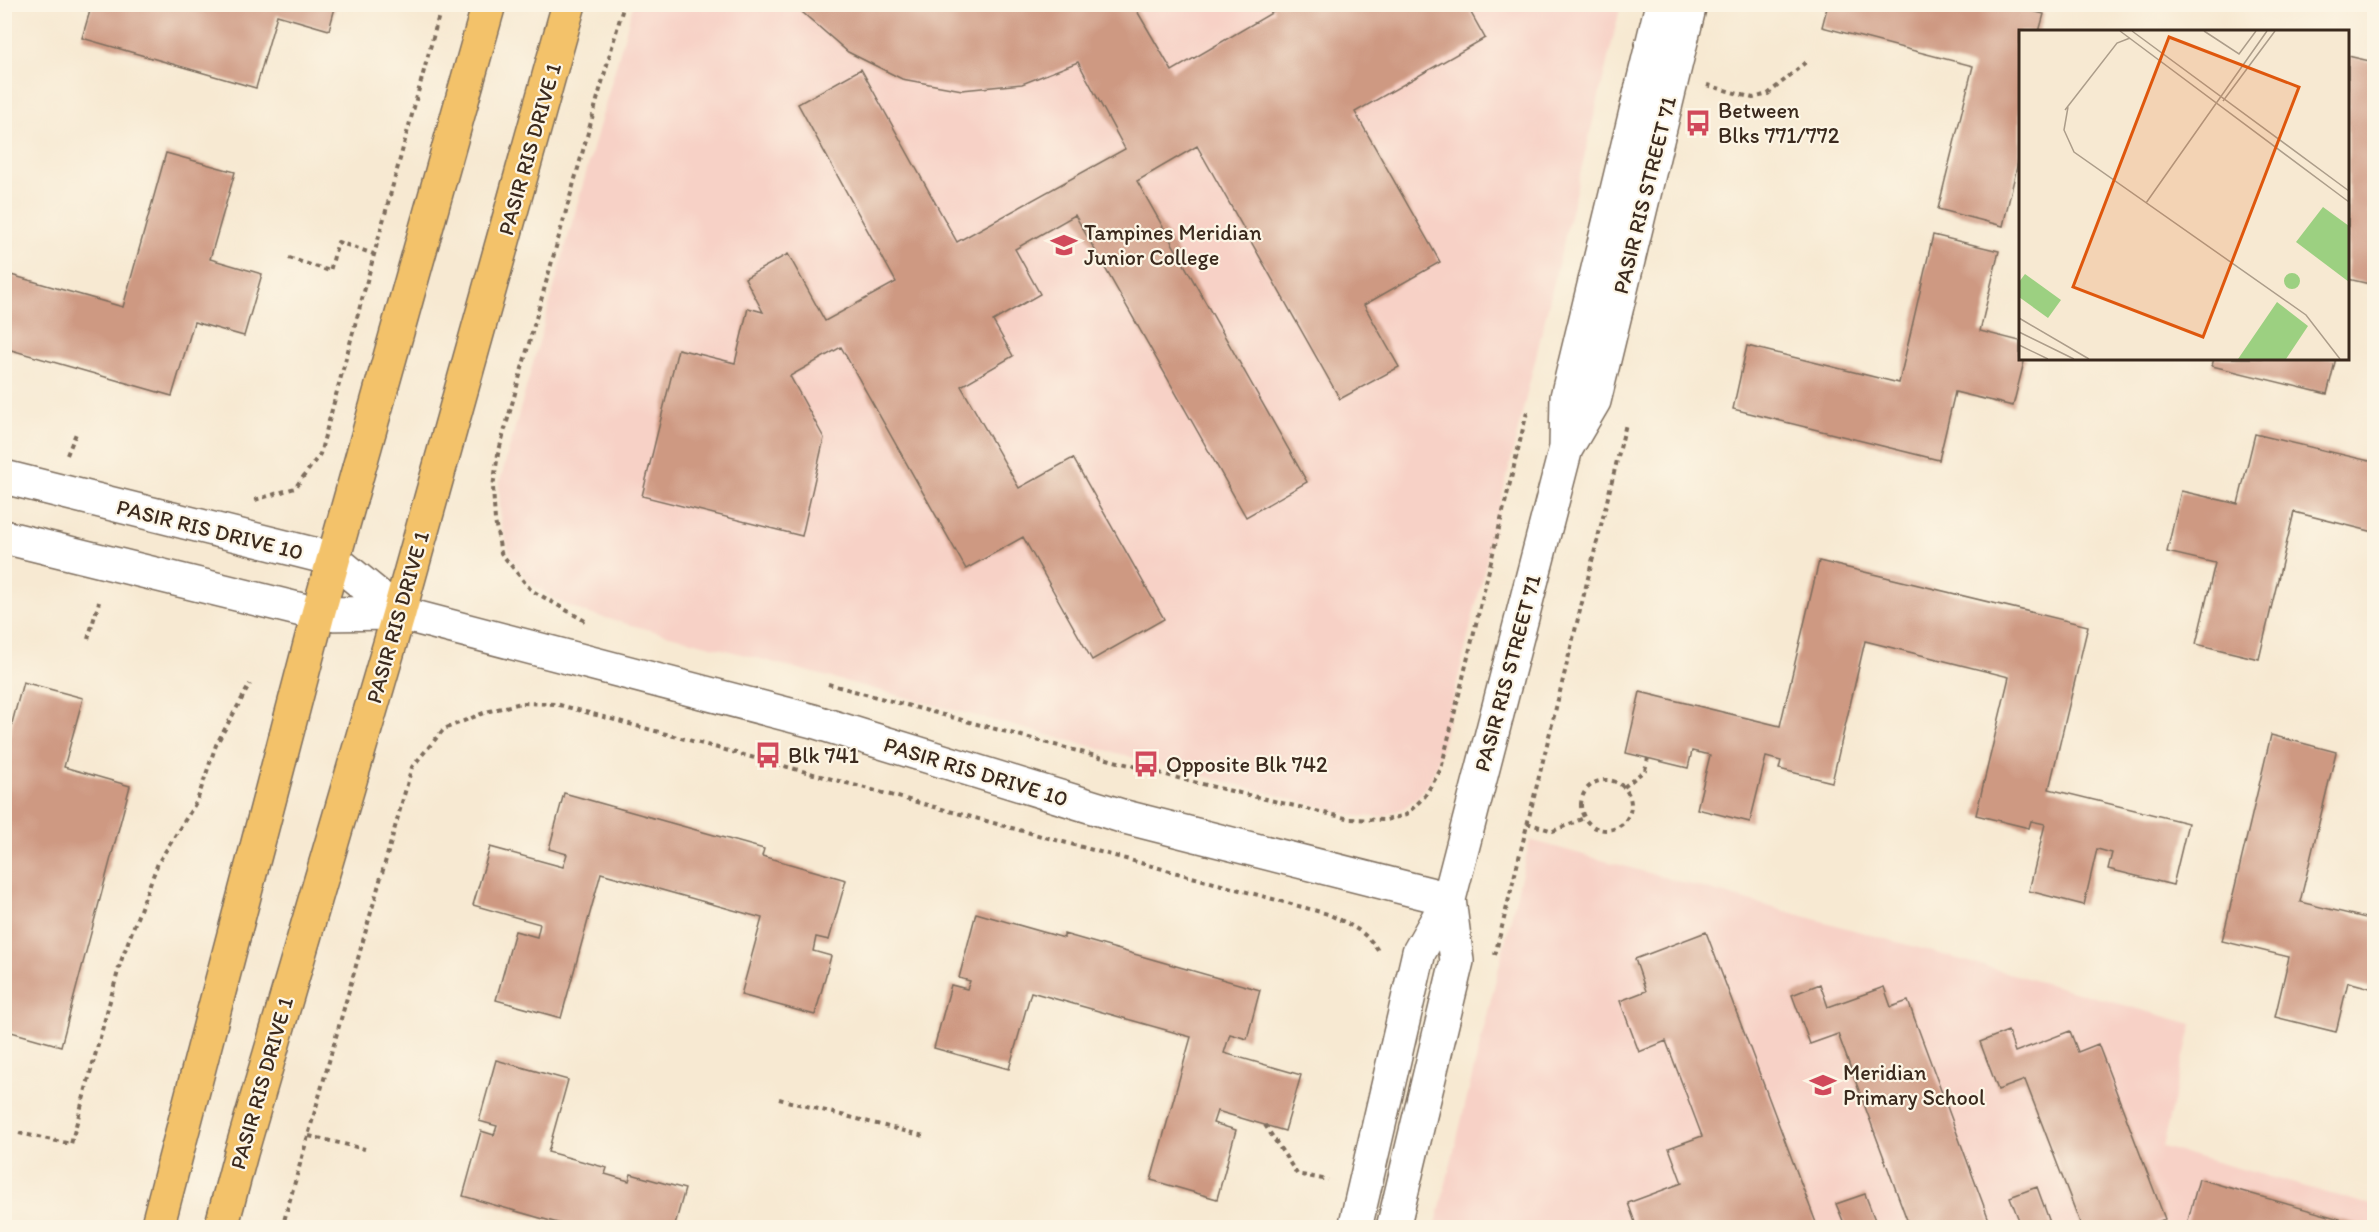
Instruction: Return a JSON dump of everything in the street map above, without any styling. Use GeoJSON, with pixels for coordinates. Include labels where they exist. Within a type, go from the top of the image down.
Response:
{"type":"FeatureCollection","features":[{"type":"Feature","properties":{"kind":"main road"},"geometry":{"type":"LineString","coordinates":[[158,1227],[318,614],[489,4]]}},
{"type":"Feature","properties":{"kind":"main road","name":"PASIR RIS DRIVE 1"},"geometry":{"type":"LineString","coordinates":[[221,1227],[244,1141],[399,613],[569,4]]}},
{"type":"Feature","properties":{"kind":"street","name":"PASIR RIS STREET 71"},"geometry":{"type":"LineString","coordinates":[[1354,1227],[1419,952],[1449,899],[1566,448],[1567,397],[1662,4]]}},
{"type":"Feature","properties":{"kind":"street","name":"PASIR RIS STREET 71"},"geometry":{"type":"LineString","coordinates":[[1566,448],[1594,401],[1690,4]]}},
{"type":"Feature","properties":{"kind":"street","name":"PASIR RIS DRIVE 10"},"geometry":{"type":"LineString","coordinates":[[4,477],[333,559],[399,613]]}},
{"type":"Feature","properties":{"kind":"street","name":"PASIR RIS DRIVE 10"},"geometry":{"type":"LineString","coordinates":[[4,537],[318,614],[399,613],[813,722],[1125,817],[1449,899]]}},
{"type":"Feature","properties":{"kind":"street","name":"PASIR RIS STREET 71"},"geometry":{"type":"LineString","coordinates":[[1393,1227],[1457,961],[1449,899]]}},
{"type":"Feature","properties":{"kind":"path"},"geometry":{"type":"LineString","coordinates":[[295,488],[320,454],[442,4]]}},
{"type":"Feature","properties":{"kind":"path"},"geometry":{"type":"LineString","coordinates":[[586,621],[531,590],[501,552],[495,521],[493,487],[498,454],[624,4]]}},
{"type":"Feature","properties":{"kind":"path"},"geometry":{"type":"LineString","coordinates":[[1706,85],[1753,98],[1768,94],[1807,61]]}},
{"type":"Feature","properties":{"kind":"path"},"geometry":{"type":"LineString","coordinates":[[289,258],[330,271],[338,242],[374,254]]}},
{"type":"Feature","properties":{"kind":"path"},"geometry":{"type":"LineString","coordinates":[[817,681],[1189,781],[1300,808],[1350,819],[1386,820],[1406,815],[1425,796],[1440,769],[1530,401]]}},
{"type":"Feature","properties":{"kind":"path"},"geometry":{"type":"LineString","coordinates":[[64,464],[77,431]]}},
{"type":"Feature","properties":{"kind":"path"},"geometry":{"type":"LineString","coordinates":[[1494,959],[1617,459]]}},
{"type":"Feature","properties":{"kind":"path"},"geometry":{"type":"LineString","coordinates":[[88,639],[99,602]]}},
{"type":"Feature","properties":{"kind":"path"},"geometry":{"type":"LineString","coordinates":[[19,1133],[71,1144],[120,964],[142,903],[158,863],[197,801],[216,745],[250,684]]}},
{"type":"Feature","properties":{"kind":"path"},"geometry":{"type":"LineString","coordinates":[[282,1227],[412,767],[444,729],[486,712],[521,703],[556,704],[1328,914],[1355,927],[1374,942]]}},
{"type":"Feature","properties":{"kind":"path"},"geometry":{"type":"LineString","coordinates":[[1624,787],[1645,770],[1648,758]]}},
{"type":"Feature","properties":{"kind":"path"},"geometry":{"type":"LineString","coordinates":[[1610,780],[1624,787],[1632,802],[1628,819],[1622,825],[1605,831],[1589,825],[1584,818],[1580,802],[1583,794],[1594,783],[1610,780]]}},
{"type":"Feature","properties":{"kind":"path"},"geometry":{"type":"LineString","coordinates":[[1527,823],[1553,831],[1584,818]]}},
{"type":"Feature","properties":{"kind":"path"},"geometry":{"type":"LineString","coordinates":[[778,1099],[924,1136]]}},
{"type":"Feature","properties":{"kind":"path"},"geometry":{"type":"LineString","coordinates":[[1264,1125],[1297,1174],[1329,1181]]}},
{"type":"Feature","properties":{"kind":"path"},"geometry":{"type":"LineString","coordinates":[[309,1136],[365,1149]]}},
{"type":"Feature","properties":{"kind":"shaded area","name":"Tampines Meridian Junior College"},"geometry":{"type":"Polygon","coordinates":[[[633,5],[1621,5],[1438,761],[1430,782],[1419,796],[1404,808],[1381,817],[1355,816],[586,613],[553,599],[527,580],[511,558],[501,523],[499,485],[633,5]]]}},
{"type":"Feature","properties":{"kind":"shaded area","name":"Meridian Primary School"},"geometry":{"type":"Polygon","coordinates":[[[1530,840],[2192,1024],[2162,1147],[2374,1206],[2374,1228],[1435,1228],[1530,840]]]}},
{"type":"Feature","properties":{"kind":"building"},"geometry":{"type":"Polygon","coordinates":[[[92,4],[336,4],[329,30],[277,15],[256,88],[82,38],[92,4]]]}},
{"type":"Feature","properties":{"kind":"building"},"geometry":{"type":"Polygon","coordinates":[[[798,4],[1133,4],[1172,71],[1275,11],[1272,4],[1466,4],[1485,38],[1355,112],[1440,262],[1364,305],[1399,367],[1340,399],[1197,146],[1137,181],[1307,482],[1246,517],[1075,215],[1015,249],[1040,294],[993,321],[1013,356],[961,386],[1019,488],[1073,458],[1164,619],[1092,660],[1023,537],[966,569],[841,347],[790,376],[824,438],[802,536],[642,496],[678,349],[735,363],[748,308],[763,312],[745,278],[788,254],[825,321],[896,282],[798,104],[861,69],[957,242],[1125,149],[1078,62],[1022,84],[962,90],[902,79],[848,52],[802,12],[798,4]]]}},
{"type":"Feature","properties":{"kind":"building"},"geometry":{"type":"Polygon","coordinates":[[[1828,4],[2005,4],[2044,14],[2040,30],[2019,30],[2019,158],[2003,226],[1938,209],[1973,66],[1822,27],[1828,4]]]}},
{"type":"Feature","properties":{"kind":"building"},"geometry":{"type":"Polygon","coordinates":[[[2349,56],[2374,62],[2374,188],[2369,214],[2374,215],[2374,285],[2349,279],[2349,56]]]}},
{"type":"Feature","properties":{"kind":"building"},"geometry":{"type":"Polygon","coordinates":[[[166,153],[235,172],[210,259],[262,274],[244,336],[194,322],[172,396],[4,348],[4,273],[123,307],[166,153]]]}},
{"type":"Feature","properties":{"kind":"building"},"geometry":{"type":"Polygon","coordinates":[[[1933,235],[1999,251],[1980,331],[2019,341],[2019,360],[2024,360],[2013,406],[1955,392],[1939,460],[1733,409],[1747,346],[1899,383],[1933,235]]]}},
{"type":"Feature","properties":{"kind":"building"},"geometry":{"type":"Polygon","coordinates":[[[2214,360],[2336,360],[2327,394],[2212,366],[2214,360]]]}},
{"type":"Feature","properties":{"kind":"building"},"geometry":{"type":"Polygon","coordinates":[[[2255,434],[2374,462],[2374,532],[2294,512],[2259,659],[2196,644],[2215,563],[2167,552],[2181,491],[2238,504],[2255,434]]]}},
{"type":"Feature","properties":{"kind":"building"},"geometry":{"type":"Polygon","coordinates":[[[1819,561],[2088,626],[2049,789],[2188,823],[2173,885],[2108,869],[2112,853],[2097,849],[2084,905],[2029,891],[2045,824],[2031,821],[2029,828],[1976,815],[2009,677],[1865,641],[1832,782],[1779,769],[1781,761],[1766,757],[1750,822],[1697,809],[1710,755],[1692,751],[1688,768],[1626,753],[1640,692],[1780,726],[1819,561]]]}},
{"type":"Feature","properties":{"kind":"building"},"geometry":{"type":"Polygon","coordinates":[[[23,682],[83,698],[64,767],[130,786],[61,1046],[4,1030],[4,741],[7,742],[23,682]]]}},
{"type":"Feature","properties":{"kind":"building"},"geometry":{"type":"Polygon","coordinates":[[[2271,735],[2336,752],[2300,902],[2374,920],[2374,989],[2348,982],[2336,1032],[2275,1017],[2289,957],[2222,941],[2271,735]]]}},
{"type":"Feature","properties":{"kind":"building"},"geometry":{"type":"Polygon","coordinates":[[[564,793],[764,849],[762,856],[846,880],[829,940],[816,937],[813,951],[831,956],[815,1015],[741,995],[762,918],[601,873],[561,1018],[496,1000],[515,931],[537,937],[540,924],[473,905],[490,847],[563,867],[567,854],[549,849],[564,793]]]}},
{"type":"Feature","properties":{"kind":"building"},"geometry":{"type":"Polygon","coordinates":[[[976,913],[1064,938],[1064,934],[1260,990],[1247,1039],[1230,1034],[1224,1053],[1301,1075],[1285,1131],[1217,1111],[1213,1123],[1236,1130],[1217,1199],[1151,1180],[1191,1037],[1031,992],[1009,1069],[934,1048],[951,985],[967,989],[970,981],[959,978],[976,913]]]}},
{"type":"Feature","properties":{"kind":"building"},"geometry":{"type":"Polygon","coordinates":[[[1706,932],[1818,1228],[1637,1228],[1628,1203],[1682,1183],[1669,1148],[1702,1136],[1666,1041],[1639,1052],[1620,1001],[1646,991],[1635,959],[1706,932]]]}},
{"type":"Feature","properties":{"kind":"building"},"geometry":{"type":"Polygon","coordinates":[[[1820,984],[1828,1007],[1884,987],[1891,1007],[1908,1001],[1992,1228],[1910,1228],[1838,1034],[1810,1044],[1792,995],[1820,984]]]}},
{"type":"Feature","properties":{"kind":"building"},"geometry":{"type":"Polygon","coordinates":[[[2008,1031],[2015,1052],[2070,1031],[2078,1052],[2098,1044],[2165,1219],[2142,1228],[2082,1228],[2025,1080],[1998,1090],[1980,1042],[2008,1031]]]}},
{"type":"Feature","properties":{"kind":"building"},"geometry":{"type":"Polygon","coordinates":[[[496,1060],[568,1080],[548,1152],[607,1168],[605,1174],[629,1181],[631,1174],[685,1189],[674,1228],[575,1228],[463,1196],[481,1131],[494,1135],[497,1126],[479,1121],[496,1060]]]}},
{"type":"Feature","properties":{"kind":"building"},"geometry":{"type":"Polygon","coordinates":[[[2199,1179],[2368,1227],[2368,1228],[2186,1228],[2199,1179]]]}},
{"type":"Feature","properties":{"kind":"building"},"geometry":{"type":"Polygon","coordinates":[[[2037,1187],[2052,1228],[2022,1228],[2010,1197],[2037,1187]]]}},
{"type":"Feature","properties":{"kind":"building"},"geometry":{"type":"Polygon","coordinates":[[[1865,1194],[1878,1228],[1846,1228],[1836,1204],[1865,1194]]]}},
{"type":"Feature","properties":{"kind":"place","name":"Between Blks 771/772"},"geometry":{"type":"Point","coordinates":[1698,123]}},
{"type":"Feature","properties":{"kind":"place","name":"Tampines Meridian Junior College"},"geometry":{"type":"Point","coordinates":[1064,245]}},
{"type":"Feature","properties":{"kind":"place","name":"Blk 741"},"geometry":{"type":"Point","coordinates":[768,755]}},
{"type":"Feature","properties":{"kind":"place","name":"Opposite Blk 742"},"geometry":{"type":"Point","coordinates":[1146,764]}},
{"type":"Feature","properties":{"kind":"place","name":"Meridian Primary School"},"geometry":{"type":"Point","coordinates":[1823,1085]}}]}
